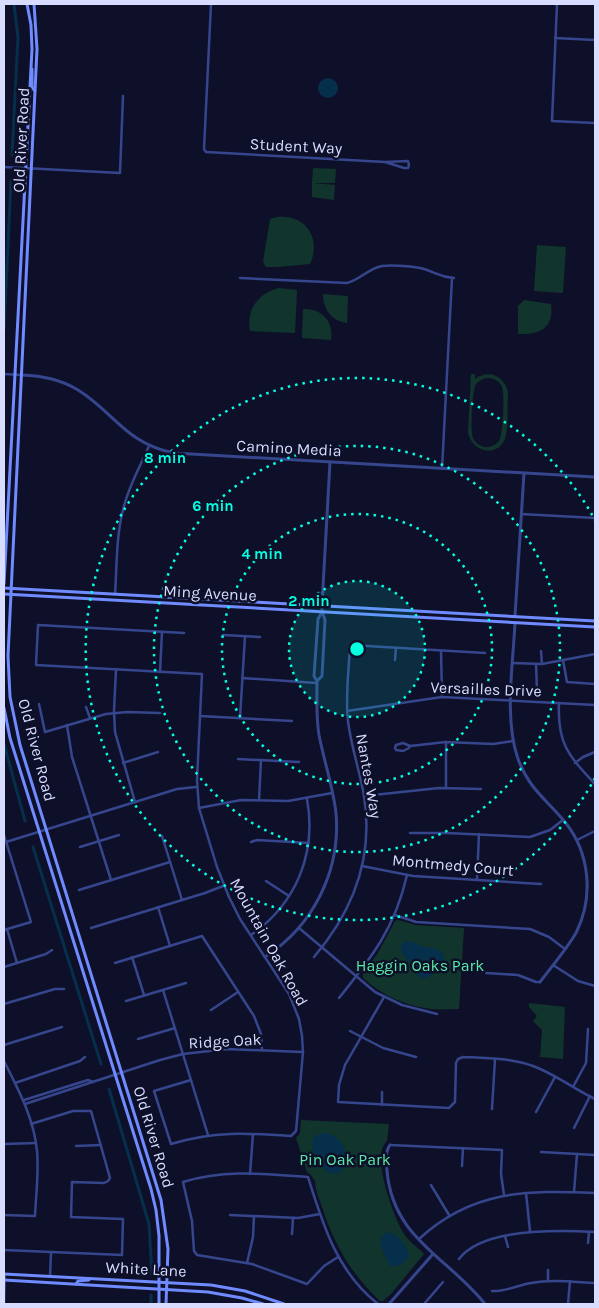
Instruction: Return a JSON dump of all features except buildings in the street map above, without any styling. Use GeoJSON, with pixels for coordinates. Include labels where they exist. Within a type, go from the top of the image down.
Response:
{"type":"FeatureCollection","features":[{"type":"Feature","properties":{"kind":"main road","name":"Old River Road"},"geometry":{"type":"LineString","coordinates":[[4,586],[24,168],[31,66],[30,25],[27,4]]}},
{"type":"Feature","properties":{"kind":"main road","name":"Old River Road"},"geometry":{"type":"LineString","coordinates":[[34,4],[38,37],[36,91],[8,670],[12,710],[17,736],[45,829],[163,1209],[168,1249],[166,1304]]}},
{"type":"Feature","properties":{"kind":"main road"},"geometry":{"type":"LineString","coordinates":[[31,66],[33,72],[32,87],[36,91]]}},
{"type":"Feature","properties":{"kind":"main road","name":"Ming Avenue"},"geometry":{"type":"LineString","coordinates":[[4,586],[12,588],[595,621]]}},
{"type":"Feature","properties":{"kind":"main road","name":"Ming Avenue"},"geometry":{"type":"LineString","coordinates":[[4,594],[595,627]]}},
{"type":"Feature","properties":{"kind":"main road","name":"Old River Road"},"geometry":{"type":"LineString","coordinates":[[4,708],[10,738],[116,1074],[156,1210],[160,1248],[159,1304]]}},
{"type":"Feature","properties":{"kind":"main road","name":"White Lane"},"geometry":{"type":"LineString","coordinates":[[4,1274],[211,1285],[232,1288],[284,1304]]}},
{"type":"Feature","properties":{"kind":"main road"},"geometry":{"type":"LineString","coordinates":[[76,1284],[78,1281],[96,1279]]}},
{"type":"Feature","properties":{"kind":"main road","name":"White Lane"},"geometry":{"type":"LineString","coordinates":[[4,1280],[221,1294],[263,1304]]}},
{"type":"Feature","properties":{"kind":"street","name":"Student Way"},"geometry":{"type":"LineString","coordinates":[[212,4],[206,152],[385,162],[406,160],[409,165],[408,168],[404,168],[385,162]]}},
{"type":"Feature","properties":{"kind":"street"},"geometry":{"type":"LineString","coordinates":[[556,4],[552,121],[595,123]]}},
{"type":"Feature","properties":{"kind":"street"},"geometry":{"type":"LineString","coordinates":[[555,38],[595,40]]}},
{"type":"Feature","properties":{"kind":"street"},"geometry":{"type":"LineString","coordinates":[[4,167],[120,173],[123,96]]}},
{"type":"Feature","properties":{"kind":"street"},"geometry":{"type":"LineString","coordinates":[[240,278],[347,283],[360,278],[374,268],[384,266],[423,268],[438,276],[453,278],[442,469]]}},
{"type":"Feature","properties":{"kind":"street","name":"Camino Media"},"geometry":{"type":"LineString","coordinates":[[4,374],[48,378],[70,386],[90,399],[128,433],[149,446],[181,454],[595,477]]}},
{"type":"Feature","properties":{"kind":"street"},"geometry":{"type":"LineString","coordinates":[[115,594],[119,529],[123,509],[149,446]]}},
{"type":"Feature","properties":{"kind":"street"},"geometry":{"type":"LineString","coordinates":[[317,682],[322,676],[325,620],[322,605],[330,462]]}},
{"type":"Feature","properties":{"kind":"street"},"geometry":{"type":"LineString","coordinates":[[486,973],[518,975],[540,982],[579,927],[587,895],[585,863],[577,840],[563,820],[541,798],[530,783],[513,741],[510,721],[524,473]]}},
{"type":"Feature","properties":{"kind":"street"},"geometry":{"type":"LineString","coordinates":[[521,514],[595,518]]}},
{"type":"Feature","properties":{"kind":"street"},"geometry":{"type":"LineString","coordinates":[[265,958],[299,928],[320,896],[332,864],[335,846],[336,824],[332,793],[318,726],[317,682],[314,676],[318,619],[322,612]]}},
{"type":"Feature","properties":{"kind":"street"},"geometry":{"type":"LineString","coordinates":[[162,632],[160,672],[36,665],[38,625],[184,633]]}},
{"type":"Feature","properties":{"kind":"street"},"geometry":{"type":"LineString","coordinates":[[223,635],[260,637]]}},
{"type":"Feature","properties":{"kind":"street"},"geometry":{"type":"LineString","coordinates":[[240,718],[244,636]]}},
{"type":"Feature","properties":{"kind":"street","name":"Nantes Way"},"geometry":{"type":"LineString","coordinates":[[314,957],[337,928],[355,890],[362,866],[366,834],[364,796],[349,729],[347,711],[350,646],[396,648]]}},
{"type":"Feature","properties":{"kind":"street"},"geometry":{"type":"LineString","coordinates":[[395,660],[396,648],[485,653]]}},
{"type":"Feature","properties":{"kind":"street"},"geometry":{"type":"LineString","coordinates":[[441,650],[442,697]]}},
{"type":"Feature","properties":{"kind":"street"},"geometry":{"type":"LineString","coordinates":[[541,650],[542,664]]}},
{"type":"Feature","properties":{"kind":"street"},"geometry":{"type":"LineString","coordinates":[[513,663],[542,664],[595,654]]}},
{"type":"Feature","properties":{"kind":"street"},"geometry":{"type":"LineString","coordinates":[[563,660],[568,682],[595,684]]}},
{"type":"Feature","properties":{"kind":"street"},"geometry":{"type":"LineString","coordinates":[[536,664],[537,690]]}},
{"type":"Feature","properties":{"kind":"street"},"geometry":{"type":"LineString","coordinates":[[116,669],[114,713],[116,741],[135,802]]}},
{"type":"Feature","properties":{"kind":"street","name":"Mountain Oak Road"},"geometry":{"type":"LineString","coordinates":[[160,672],[202,674],[197,787],[199,808],[223,885],[234,908],[288,994],[296,1010],[301,1027],[303,1052],[296,1131],[291,1136],[253,1134]]}},
{"type":"Feature","properties":{"kind":"street"},"geometry":{"type":"LineString","coordinates":[[242,678],[317,682]]}},
{"type":"Feature","properties":{"kind":"street","name":"Versailles Drive"},"geometry":{"type":"LineString","coordinates":[[347,711],[442,697],[595,705]]}},
{"type":"Feature","properties":{"kind":"street"},"geometry":{"type":"LineString","coordinates":[[559,703],[561,734],[566,748],[575,763],[595,784]]}},
{"type":"Feature","properties":{"kind":"street"},"geometry":{"type":"LineString","coordinates":[[39,704],[45,732],[90,718],[114,713],[160,713]]}},
{"type":"Feature","properties":{"kind":"street"},"geometry":{"type":"LineString","coordinates":[[86,707],[90,718]]}},
{"type":"Feature","properties":{"kind":"street"},"geometry":{"type":"LineString","coordinates":[[200,716],[292,721]]}},
{"type":"Feature","properties":{"kind":"street"},"geometry":{"type":"LineString","coordinates":[[68,725],[72,757],[111,880]]}},
{"type":"Feature","properties":{"kind":"street"},"geometry":{"type":"LineString","coordinates":[[410,746],[403,751],[396,750],[395,748],[403,743],[410,746],[446,742],[493,744],[513,741]]}},
{"type":"Feature","properties":{"kind":"street"},"geometry":{"type":"LineString","coordinates":[[446,742],[446,787]]}},
{"type":"Feature","properties":{"kind":"street"},"geometry":{"type":"LineString","coordinates":[[123,763],[158,752]]}},
{"type":"Feature","properties":{"kind":"street"},"geometry":{"type":"LineString","coordinates":[[575,763],[595,752]]}},
{"type":"Feature","properties":{"kind":"street"},"geometry":{"type":"LineString","coordinates":[[238,759],[299,762]]}},
{"type":"Feature","properties":{"kind":"street"},"geometry":{"type":"LineString","coordinates":[[259,800],[261,760]]}},
{"type":"Feature","properties":{"kind":"street"},"geometry":{"type":"LineString","coordinates":[[6,842],[178,789],[197,787]]}},
{"type":"Feature","properties":{"kind":"street"},"geometry":{"type":"LineString","coordinates":[[364,796],[446,787],[481,789]]}},
{"type":"Feature","properties":{"kind":"street"},"geometry":{"type":"LineString","coordinates":[[199,808],[241,800],[288,801],[332,793]]}},
{"type":"Feature","properties":{"kind":"street"},"geometry":{"type":"LineString","coordinates":[[251,935],[273,917],[290,896],[302,870],[309,843],[309,816],[306,799]]}},
{"type":"Feature","properties":{"kind":"street"},"geometry":{"type":"LineString","coordinates":[[410,833],[524,837],[535,836],[550,830],[563,820]]}},
{"type":"Feature","properties":{"kind":"street"},"geometry":{"type":"LineString","coordinates":[[577,840],[595,831]]}},
{"type":"Feature","properties":{"kind":"street"},"geometry":{"type":"LineString","coordinates":[[476,880],[479,834]]}},
{"type":"Feature","properties":{"kind":"street"},"geometry":{"type":"LineString","coordinates":[[4,835],[31,922],[5,930],[17,963]]}},
{"type":"Feature","properties":{"kind":"street"},"geometry":{"type":"LineString","coordinates":[[80,847],[120,835]]}},
{"type":"Feature","properties":{"kind":"street"},"geometry":{"type":"LineString","coordinates":[[162,836],[182,900]]}},
{"type":"Feature","properties":{"kind":"street"},"geometry":{"type":"LineString","coordinates":[[251,842],[257,840],[309,843]]}},
{"type":"Feature","properties":{"kind":"street"},"geometry":{"type":"LineString","coordinates":[[79,890],[170,862]]}},
{"type":"Feature","properties":{"kind":"street","name":"Montmedy Court"},"geometry":{"type":"LineString","coordinates":[[362,866],[407,876],[542,884]]}},
{"type":"Feature","properties":{"kind":"street"},"geometry":{"type":"LineString","coordinates":[[339,998],[379,946],[395,915],[407,876]]}},
{"type":"Feature","properties":{"kind":"street"},"geometry":{"type":"LineString","coordinates":[[266,881],[290,896]]}},
{"type":"Feature","properties":{"kind":"street"},"geometry":{"type":"LineString","coordinates":[[91,928],[182,900],[223,885]]}},
{"type":"Feature","properties":{"kind":"street"},"geometry":{"type":"LineString","coordinates":[[158,907],[170,946]]}},
{"type":"Feature","properties":{"kind":"street"},"geometry":{"type":"LineString","coordinates":[[395,915],[416,922],[530,930],[549,937],[565,949]]}},
{"type":"Feature","properties":{"kind":"street"},"geometry":{"type":"LineString","coordinates":[[299,928],[356,977],[384,997],[410,1008],[437,1014]]}},
{"type":"Feature","properties":{"kind":"street"},"geometry":{"type":"LineString","coordinates":[[114,963],[202,936],[256,1021],[262,1050]]}},
{"type":"Feature","properties":{"kind":"street"},"geometry":{"type":"LineString","coordinates":[[4,967],[46,954],[52,950]]}},
{"type":"Feature","properties":{"kind":"street"},"geometry":{"type":"LineString","coordinates":[[132,957],[144,995]]}},
{"type":"Feature","properties":{"kind":"street"},"geometry":{"type":"LineString","coordinates":[[553,965],[578,981],[595,986]]}},
{"type":"Feature","properties":{"kind":"street"},"geometry":{"type":"LineString","coordinates":[[126,1001],[186,982]]}},
{"type":"Feature","properties":{"kind":"street"},"geometry":{"type":"LineString","coordinates":[[4,1004],[55,988],[64,989]]}},
{"type":"Feature","properties":{"kind":"street"},"geometry":{"type":"LineString","coordinates":[[163,990],[208,1135]]}},
{"type":"Feature","properties":{"kind":"street"},"geometry":{"type":"LineString","coordinates":[[211,1010],[238,992]]}},
{"type":"Feature","properties":{"kind":"street"},"geometry":{"type":"LineString","coordinates":[[384,997],[342,1072],[338,1102],[452,1107],[455,1102],[458,1059],[463,1057],[528,1064],[595,1098]]}},
{"type":"Feature","properties":{"kind":"street"},"geometry":{"type":"LineString","coordinates":[[4,1045],[62,1027]]}},
{"type":"Feature","properties":{"kind":"street"},"geometry":{"type":"LineString","coordinates":[[138,1039],[175,1028]]}},
{"type":"Feature","properties":{"kind":"street"},"geometry":{"type":"LineString","coordinates":[[573,1087],[586,1063],[588,1029]]}},
{"type":"Feature","properties":{"kind":"street"},"geometry":{"type":"LineString","coordinates":[[350,1031],[383,1048],[416,1057]]}},
{"type":"Feature","properties":{"kind":"street","name":"Ridge Oak"},"geometry":{"type":"LineString","coordinates":[[25,1102],[90,1084],[116,1074],[184,1054],[227,1049],[303,1052]]}},
{"type":"Feature","properties":{"kind":"street"},"geometry":{"type":"LineString","coordinates":[[15,1083],[80,1061],[85,1057]]}},
{"type":"Feature","properties":{"kind":"street"},"geometry":{"type":"LineString","coordinates":[[492,1109],[495,1059]]}},
{"type":"Feature","properties":{"kind":"street"},"geometry":{"type":"LineString","coordinates":[[4,1061],[5,1067],[25,1102],[38,1156],[35,1216],[4,1214]]}},
{"type":"Feature","properties":{"kind":"street"},"geometry":{"type":"LineString","coordinates":[[536,1112],[555,1077]]}},
{"type":"Feature","properties":{"kind":"street"},"geometry":{"type":"LineString","coordinates":[[25,1102],[88,1080],[92,1082]]}},
{"type":"Feature","properties":{"kind":"street"},"geometry":{"type":"LineString","coordinates":[[191,1080],[154,1091],[171,1144],[208,1135],[228,1133],[253,1134],[250,1174]]}},
{"type":"Feature","properties":{"kind":"street"},"geometry":{"type":"LineString","coordinates":[[382,1092],[382,1105]]}},
{"type":"Feature","properties":{"kind":"street"},"geometry":{"type":"LineString","coordinates":[[574,1128],[590,1096]]}},
{"type":"Feature","properties":{"kind":"street"},"geometry":{"type":"LineString","coordinates":[[4,1250],[122,1255],[123,1220],[71,1217],[72,1182],[104,1183],[108,1181],[110,1175],[91,1111],[73,1111],[31,1124]]}},
{"type":"Feature","properties":{"kind":"street"},"geometry":{"type":"LineString","coordinates":[[4,1144],[36,1143]]}},
{"type":"Feature","properties":{"kind":"street"},"geometry":{"type":"LineString","coordinates":[[485,1304],[469,1286],[418,1240],[404,1221],[391,1193],[387,1147],[390,1144],[502,1150],[501,1174],[504,1196]]}},
{"type":"Feature","properties":{"kind":"street"},"geometry":{"type":"LineString","coordinates":[[76,1146],[101,1145]]}},
{"type":"Feature","properties":{"kind":"street"},"geometry":{"type":"LineString","coordinates":[[462,1166],[463,1148]]}},
{"type":"Feature","properties":{"kind":"street"},"geometry":{"type":"LineString","coordinates":[[541,1152],[595,1155]]}},
{"type":"Feature","properties":{"kind":"street"},"geometry":{"type":"LineString","coordinates":[[574,1192],[576,1154]]}},
{"type":"Feature","properties":{"kind":"street"},"geometry":{"type":"LineString","coordinates":[[338,1257],[324,1266],[306,1284],[247,1263],[197,1255],[194,1251],[192,1221],[183,1182],[212,1175],[250,1174],[308,1177],[329,1240],[338,1257],[358,1285],[378,1304]]}},
{"type":"Feature","properties":{"kind":"street"},"geometry":{"type":"LineString","coordinates":[[431,1185],[449,1215]]}},
{"type":"Feature","properties":{"kind":"street"},"geometry":{"type":"LineString","coordinates":[[418,1240],[449,1215],[471,1204],[526,1193],[595,1193]]}},
{"type":"Feature","properties":{"kind":"street"},"geometry":{"type":"LineString","coordinates":[[526,1193],[530,1232]]}},
{"type":"Feature","properties":{"kind":"street"},"geometry":{"type":"LineString","coordinates":[[230,1214],[303,1218],[320,1214]]}},
{"type":"Feature","properties":{"kind":"street"},"geometry":{"type":"LineString","coordinates":[[247,1263],[253,1237],[254,1216]]}},
{"type":"Feature","properties":{"kind":"street"},"geometry":{"type":"LineString","coordinates":[[292,1234],[293,1218]]}},
{"type":"Feature","properties":{"kind":"street"},"geometry":{"type":"LineString","coordinates":[[459,1259],[470,1249],[506,1236],[553,1230],[595,1232]]}},
{"type":"Feature","properties":{"kind":"street"},"geometry":{"type":"LineString","coordinates":[[588,1243],[589,1232]]}},
{"type":"Feature","properties":{"kind":"street"},"geometry":{"type":"LineString","coordinates":[[506,1236],[508,1247]]}},
{"type":"Feature","properties":{"kind":"street"},"geometry":{"type":"LineString","coordinates":[[50,1276],[51,1252]]}},
{"type":"Feature","properties":{"kind":"street"},"geometry":{"type":"LineString","coordinates":[[389,1304],[433,1254]]}},
{"type":"Feature","properties":{"kind":"street"},"geometry":{"type":"LineString","coordinates":[[548,1270],[548,1281]]}},
{"type":"Feature","properties":{"kind":"street"},"geometry":{"type":"LineString","coordinates":[[4,1274],[4,1304]]}},
{"type":"Feature","properties":{"kind":"street"},"geometry":{"type":"LineString","coordinates":[[492,1291],[498,1292],[529,1283],[548,1281],[595,1283]]}},
{"type":"Feature","properties":{"kind":"street"},"geometry":{"type":"LineString","coordinates":[[568,1304],[570,1281]]}},
{"type":"Feature","properties":{"kind":"street"},"geometry":{"type":"LineString","coordinates":[[424,1304],[443,1282]]}},
{"type":"Feature","properties":{"kind":"green space"},"geometry":{"type":"Polygon","coordinates":[[[313,168],[336,169],[335,183],[312,183],[313,168]]]}},
{"type":"Feature","properties":{"kind":"green space"},"geometry":{"type":"Polygon","coordinates":[[[312,183],[335,185],[334,200],[312,197],[312,183]]]}},
{"type":"Feature","properties":{"kind":"green space"},"geometry":{"type":"Polygon","coordinates":[[[277,217],[296,219],[308,230],[314,245],[310,264],[266,267],[263,262],[270,219],[277,217]]]}},
{"type":"Feature","properties":{"kind":"green space"},"geometry":{"type":"Polygon","coordinates":[[[537,245],[566,247],[563,293],[534,291],[537,245]]]}},
{"type":"Feature","properties":{"kind":"green space"},"geometry":{"type":"Polygon","coordinates":[[[279,288],[297,290],[295,333],[250,331],[250,316],[255,304],[265,294],[279,288]]]}},
{"type":"Feature","properties":{"kind":"green space"},"geometry":{"type":"Polygon","coordinates":[[[323,294],[348,296],[347,323],[337,320],[329,314],[323,300],[323,294]]]}},
{"type":"Feature","properties":{"kind":"green space"},"geometry":{"type":"Polygon","coordinates":[[[524,300],[551,304],[550,319],[548,324],[539,331],[518,334],[518,306],[524,300]]]}},
{"type":"Feature","properties":{"kind":"green space"},"geometry":{"type":"Polygon","coordinates":[[[303,309],[321,313],[325,317],[330,327],[331,340],[302,338],[303,309]]]}},
{"type":"Feature","properties":{"kind":"green space"},"geometry":{"type":"Polygon","coordinates":[[[471,374],[475,374],[475,379],[491,374],[503,382],[508,392],[505,439],[496,449],[484,450],[474,444],[468,432],[471,374]],[[489,378],[476,384],[473,394],[472,434],[476,442],[484,447],[497,443],[502,431],[503,391],[499,383],[489,378]]]}},
{"type":"Feature","properties":{"kind":"green space","name":"Haggin Oaks Park"},"geometry":{"type":"Polygon","coordinates":[[[398,920],[416,925],[464,928],[459,1009],[422,1008],[403,1002],[378,990],[363,978],[363,973],[378,953],[395,921],[398,920]]]}},
{"type":"Feature","properties":{"kind":"green space"},"geometry":{"type":"Polygon","coordinates":[[[529,1003],[565,1007],[563,1059],[540,1057],[542,1030],[533,1021],[537,1016],[529,1007],[529,1003]]]}},
{"type":"Feature","properties":{"kind":"green space","name":"Pin Oak Park"},"geometry":{"type":"Polygon","coordinates":[[[301,1120],[389,1124],[387,1141],[382,1148],[381,1159],[385,1187],[404,1234],[424,1254],[383,1301],[380,1301],[360,1280],[332,1234],[317,1194],[315,1181],[307,1172],[296,1138],[300,1133],[301,1120]]]}},
{"type":"Feature","properties":{"kind":"water"},"geometry":{"type":"Polygon","coordinates":[[[328,78],[335,81],[338,88],[335,95],[328,98],[321,95],[318,88],[321,81],[328,78]]]}},
{"type":"Feature","properties":{"kind":"water"},"geometry":{"type":"Polygon","coordinates":[[[407,941],[440,951],[443,955],[443,964],[432,975],[423,979],[417,975],[401,951],[403,942],[407,941]]]}},
{"type":"Feature","properties":{"kind":"water"},"geometry":{"type":"Polygon","coordinates":[[[323,1133],[338,1138],[344,1147],[346,1157],[343,1169],[335,1174],[326,1171],[322,1167],[312,1147],[315,1136],[323,1133]]]}},
{"type":"Feature","properties":{"kind":"water"},"geometry":{"type":"Polygon","coordinates":[[[389,1232],[402,1241],[409,1256],[405,1262],[395,1267],[390,1266],[381,1246],[381,1237],[389,1232]]]}},
{"type":"Feature","properties":{"kind":"waterway"},"geometry":{"type":"LineString","coordinates":[[12,155],[18,37],[14,4]]}},
{"type":"Feature","properties":{"kind":"waterway"},"geometry":{"type":"LineString","coordinates":[[4,330],[11,181]]}},
{"type":"Feature","properties":{"kind":"waterway"},"geometry":{"type":"LineString","coordinates":[[4,744],[25,821]]}},
{"type":"Feature","properties":{"kind":"waterway"},"geometry":{"type":"LineString","coordinates":[[33,847],[101,1064]]}},
{"type":"Feature","properties":{"kind":"waterway"},"geometry":{"type":"LineString","coordinates":[[109,1089],[149,1224],[152,1275]]}},
{"type":"Feature","properties":{"kind":"waterway"},"geometry":{"type":"LineString","coordinates":[[151,1295],[151,1304]]}}]}
